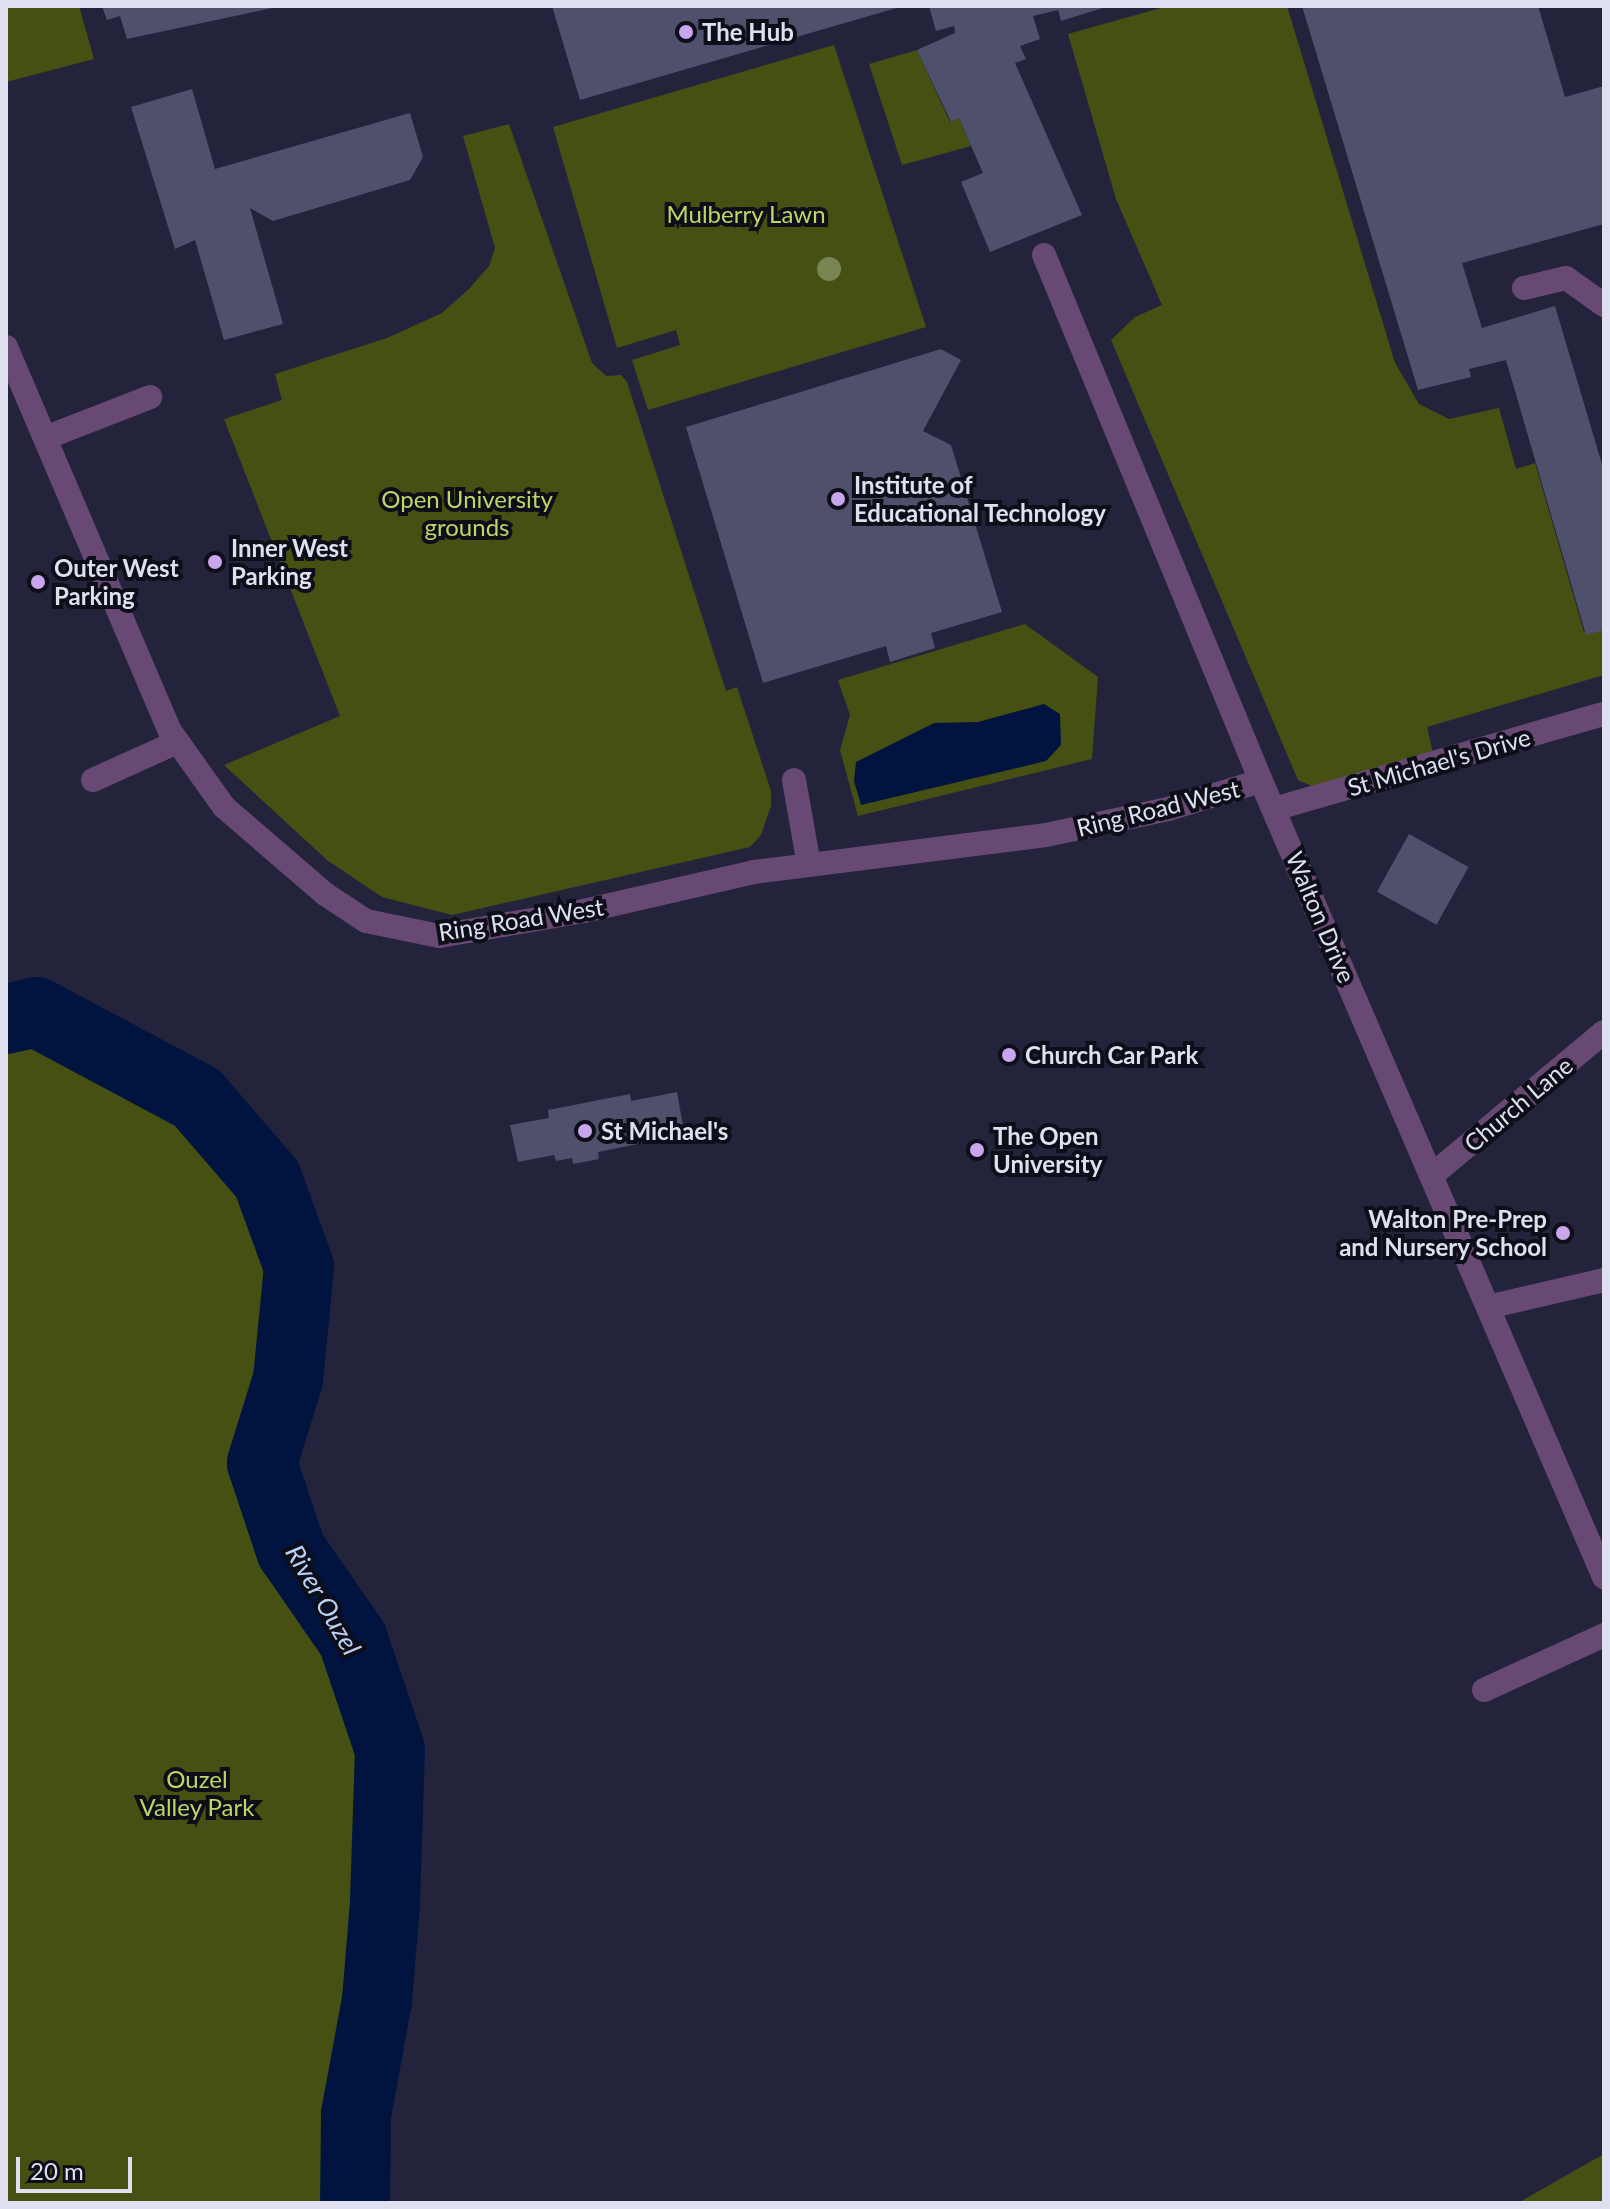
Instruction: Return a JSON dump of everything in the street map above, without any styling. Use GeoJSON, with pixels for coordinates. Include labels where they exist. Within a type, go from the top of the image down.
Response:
{"type":"FeatureCollection","features":[{"type":"Feature","properties":{"kind":"street","name":"Walton Drive"},"geometry":{"type":"LineString","coordinates":[[1044,255],[1261,781],[1604,1577]]}},
{"type":"Feature","properties":{"kind":"street"},"geometry":{"type":"LineString","coordinates":[[1524,288],[1566,278],[1604,305]]}},
{"type":"Feature","properties":{"kind":"street","name":"Ring Road West"},"geometry":{"type":"LineString","coordinates":[[6,347],[177,742],[224,807],[325,894],[366,921],[402,932],[439,936],[584,911],[754,872],[1046,835],[1168,809],[1261,781]]}},
{"type":"Feature","properties":{"kind":"street"},"geometry":{"type":"LineString","coordinates":[[45,438],[150,397]]}},
{"type":"Feature","properties":{"kind":"street","name":"St Michael's Drive"},"geometry":{"type":"LineString","coordinates":[[1274,809],[1604,714]]}},
{"type":"Feature","properties":{"kind":"street"},"geometry":{"type":"LineString","coordinates":[[93,780],[177,742]]}},
{"type":"Feature","properties":{"kind":"street"},"geometry":{"type":"LineString","coordinates":[[794,780],[809,865]]}},
{"type":"Feature","properties":{"kind":"street","name":"Church Lane"},"geometry":{"type":"LineString","coordinates":[[1431,1176],[1604,1032]]}},
{"type":"Feature","properties":{"kind":"street"},"geometry":{"type":"LineString","coordinates":[[1488,1307],[1604,1280]]}},
{"type":"Feature","properties":{"kind":"street"},"geometry":{"type":"LineString","coordinates":[[1484,1690],[1604,1635]]}},
{"type":"Feature","properties":{"kind":"green space"},"geometry":{"type":"Polygon","coordinates":[[[6,6],[79,6],[94,59],[6,82],[6,6]]]}},
{"type":"Feature","properties":{"kind":"green space"},"geometry":{"type":"Polygon","coordinates":[[[1168,6],[1287,6],[1395,363],[1419,404],[1449,419],[1499,408],[1516,469],[1535,463],[1584,632],[1604,624],[1604,675],[1427,727],[1434,757],[1314,787],[1298,780],[1111,340],[1135,317],[1162,305],[1116,199],[1068,34],[1168,6]]]}},
{"type":"Feature","properties":{"kind":"green space","name":"Mulberry Lawn"},"geometry":{"type":"Polygon","coordinates":[[[834,45],[926,327],[648,410],[632,360],[680,345],[676,330],[617,348],[553,127],[834,45]]]}},
{"type":"Feature","properties":{"kind":"green space"},"geometry":{"type":"Polygon","coordinates":[[[917,50],[950,122],[959,118],[971,146],[902,165],[869,64],[917,50]]]}},
{"type":"Feature","properties":{"kind":"green space","name":"Open University grounds"},"geometry":{"type":"Polygon","coordinates":[[[509,124],[592,363],[606,376],[621,375],[627,382],[726,691],[737,687],[771,791],[771,806],[761,835],[750,847],[452,915],[382,897],[327,860],[224,765],[340,716],[224,419],[282,400],[275,374],[387,338],[442,313],[469,289],[489,266],[495,248],[463,136],[509,124]]]}},
{"type":"Feature","properties":{"kind":"green space"},"geometry":{"type":"Polygon","coordinates":[[[1025,624],[1098,677],[1092,759],[858,816],[840,750],[850,715],[838,680],[1025,624]]]}},
{"type":"Feature","properties":{"kind":"green space","name":"Ouzel Valley Park"},"geometry":{"type":"Polygon","coordinates":[[[36,1012],[147,1057],[173,1076],[267,1179],[299,1267],[288,1379],[262,1464],[291,1550],[353,1640],[390,1750],[385,1903],[377,2000],[356,2114],[355,2203],[6,2203],[6,1019],[36,1012]]]}},
{"type":"Feature","properties":{"kind":"green space"},"geometry":{"type":"Polygon","coordinates":[[[1604,2154],[1604,2203],[1518,2203],[1604,2154]]]}},
{"type":"Feature","properties":{"kind":"water"},"geometry":{"type":"Polygon","coordinates":[[[1044,704],[1060,714],[1061,745],[1046,761],[861,805],[854,781],[856,762],[934,723],[978,722],[1044,704]]]}},
{"type":"Feature","properties":{"kind":"building"},"geometry":{"type":"Polygon","coordinates":[[[102,6],[277,7],[127,39],[120,16],[107,20],[102,6]]]}},
{"type":"Feature","properties":{"kind":"building","name":"The Hub"},"geometry":{"type":"Polygon","coordinates":[[[552,6],[900,6],[900,7],[580,100],[552,6]]]}},
{"type":"Feature","properties":{"kind":"building"},"geometry":{"type":"Polygon","coordinates":[[[929,6],[1109,6],[1061,21],[1058,10],[1033,16],[1040,39],[1020,46],[1026,59],[1015,63],[1082,215],[990,252],[961,182],[983,173],[959,118],[951,122],[917,50],[955,33],[954,26],[936,31],[929,6]]]}},
{"type":"Feature","properties":{"kind":"building"},"geometry":{"type":"Polygon","coordinates":[[[1302,6],[1538,6],[1565,97],[1604,86],[1604,224],[1462,263],[1482,328],[1555,306],[1604,471],[1604,630],[1586,635],[1506,360],[1469,369],[1471,377],[1418,390],[1302,6]]]}},
{"type":"Feature","properties":{"kind":"building"},"geometry":{"type":"Polygon","coordinates":[[[192,89],[215,169],[410,113],[423,157],[410,180],[273,221],[250,208],[283,324],[224,340],[195,240],[175,249],[131,107],[192,89]]]}},
{"type":"Feature","properties":{"kind":"building","name":"Institute of Educational Technology"},"geometry":{"type":"Polygon","coordinates":[[[941,349],[961,360],[923,431],[951,445],[1002,612],[931,633],[935,648],[890,662],[886,646],[763,683],[686,427],[941,349]]]}},
{"type":"Feature","properties":{"kind":"building"},"geometry":{"type":"Polygon","coordinates":[[[1409,834],[1468,867],[1436,925],[1377,892],[1409,834]]]}},
{"type":"Feature","properties":{"kind":"building","name":"St Michael's"},"geometry":{"type":"Polygon","coordinates":[[[677,1092],[683,1126],[636,1135],[638,1144],[598,1152],[599,1159],[573,1164],[572,1158],[556,1161],[554,1155],[518,1162],[510,1125],[549,1118],[548,1110],[630,1094],[631,1101],[677,1092]]]}},
{"type":"Feature","properties":{"kind":"waterway","name":"River Ouzel"},"geometry":{"type":"LineString","coordinates":[[6,1019],[36,1012],[197,1098],[267,1179],[299,1267],[288,1379],[262,1463],[291,1550],[353,1640],[390,1750],[385,1903],[377,2000],[356,2114],[355,2203]]}},
{"type":"Feature","properties":{"kind":"place","name":"The Hub"},"geometry":{"type":"Point","coordinates":[686,32]}},
{"type":"Feature","properties":{"kind":"place","name":"Institute of Educational Technology"},"geometry":{"type":"Point","coordinates":[838,499]}},
{"type":"Feature","properties":{"kind":"place","name":"Inner West Parking"},"geometry":{"type":"Point","coordinates":[215,562]}},
{"type":"Feature","properties":{"kind":"place","name":"Outer West Parking"},"geometry":{"type":"Point","coordinates":[38,582]}},
{"type":"Feature","properties":{"kind":"place","name":"Church Car Park"},"geometry":{"type":"Point","coordinates":[1009,1055]}},
{"type":"Feature","properties":{"kind":"place","name":"St Michael's"},"geometry":{"type":"Point","coordinates":[585,1131]}},
{"type":"Feature","properties":{"kind":"place","name":"The Open University"},"geometry":{"type":"Point","coordinates":[977,1150]}},
{"type":"Feature","properties":{"kind":"place","name":"Walton Pre-Prep and Nursery School"},"geometry":{"type":"Point","coordinates":[1563,1233]}}]}
